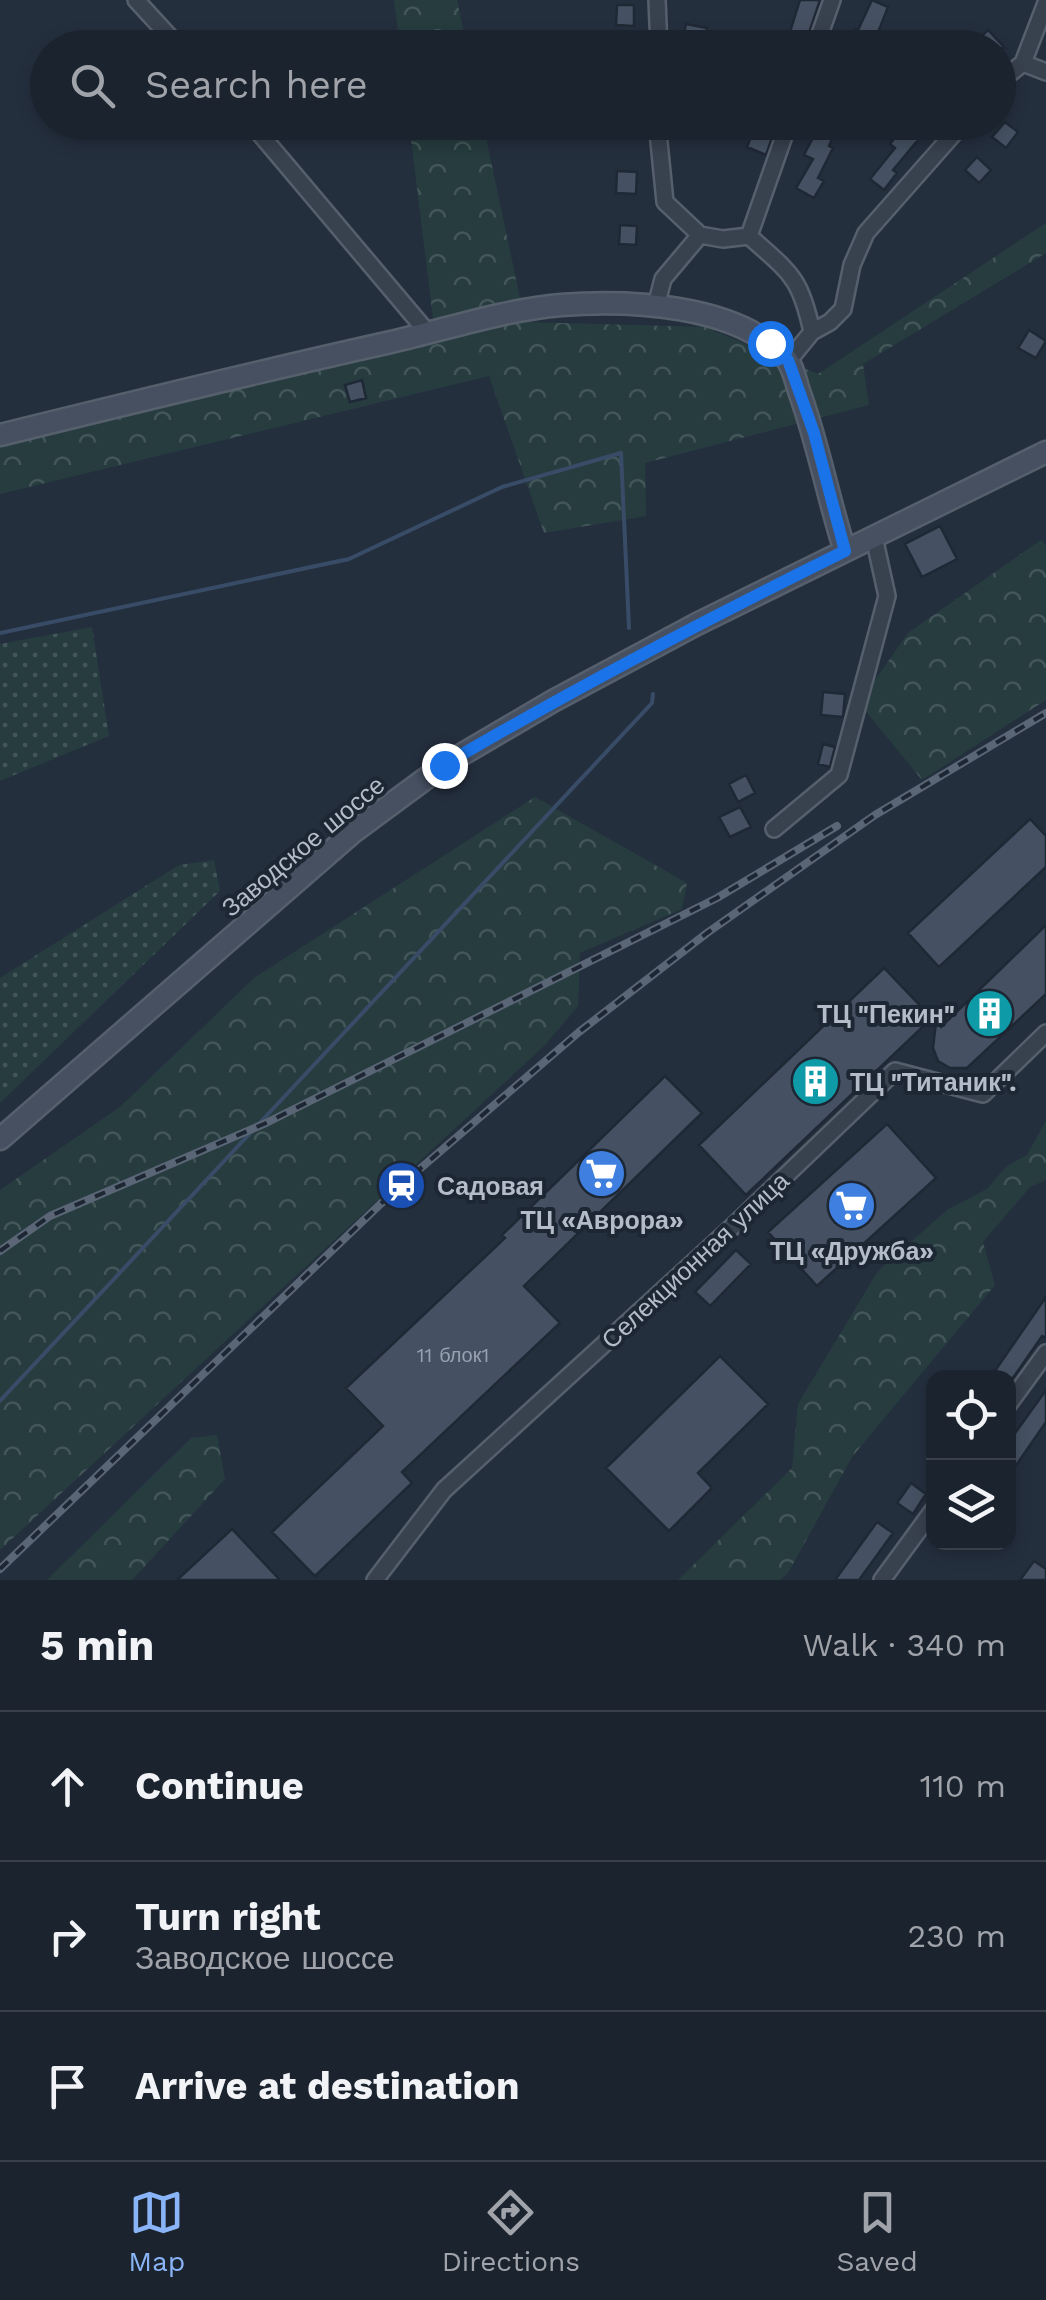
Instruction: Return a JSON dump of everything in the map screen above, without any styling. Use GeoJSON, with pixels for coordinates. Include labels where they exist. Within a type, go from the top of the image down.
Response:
{"type":"FeatureCollection","features":[{"type":"Feature","properties":{"kind":"main road"},"geometry":{"type":"LineString","coordinates":[[0,436],[428,334],[473,319],[562,305],[656,306],[720,319],[770,343],[788,360],[814,433],[845,551]]}},
{"type":"Feature","properties":{"kind":"main road","name":"Заводское шоссе"},"geometry":{"type":"LineString","coordinates":[[0,1139],[352,832],[444,765],[697,624],[1046,452]]}},
{"type":"Feature","properties":{"kind":"street"},"geometry":{"type":"LineString","coordinates":[[136,0],[164,30]]}},
{"type":"Feature","properties":{"kind":"street"},"geometry":{"type":"LineString","coordinates":[[657,0],[658,30]]}},
{"type":"Feature","properties":{"kind":"street"},"geometry":{"type":"LineString","coordinates":[[821,30],[832,0]]}},
{"type":"Feature","properties":{"kind":"street"},"geometry":{"type":"LineString","coordinates":[[1016,69],[1022,64],[1046,3]]}},
{"type":"Feature","properties":{"kind":"street"},"geometry":{"type":"LineString","coordinates":[[1022,64],[1046,72]]}},
{"type":"Feature","properties":{"kind":"street"},"geometry":{"type":"LineString","coordinates":[[265,140],[428,334]]}},
{"type":"Feature","properties":{"kind":"street"},"geometry":{"type":"LineString","coordinates":[[659,140],[664,202],[700,236],[749,236],[792,275],[805,301],[812,332]]}},
{"type":"Feature","properties":{"kind":"street"},"geometry":{"type":"LineString","coordinates":[[749,236],[783,140]]}},
{"type":"Feature","properties":{"kind":"street"},"geometry":{"type":"LineString","coordinates":[[788,360],[812,332],[843,309],[852,266],[866,233],[948,140]]}},
{"type":"Feature","properties":{"kind":"street"},"geometry":{"type":"LineString","coordinates":[[656,306],[664,279],[700,236]]}},
{"type":"Feature","properties":{"kind":"street"},"geometry":{"type":"LineString","coordinates":[[774,829],[839,776],[887,596],[874,537]]}},
{"type":"Feature","properties":{"kind":"street","name":"Селекционная улица"},"geometry":{"type":"LineString","coordinates":[[374,1580],[444,1490],[730,1229],[895,1071],[983,1094],[1046,1033]]}},
{"type":"Feature","properties":{"kind":"street"},"geometry":{"type":"LineString","coordinates":[[1016,1394],[1046,1353]]}},
{"type":"Feature","properties":{"kind":"street"},"geometry":{"type":"LineString","coordinates":[[882,1580],[926,1520]]}},
{"type":"Feature","properties":{"kind":"green space"},"geometry":{"type":"Polygon","coordinates":[[[394,0],[457,0],[463,30],[398,30],[394,0]]]}},
{"type":"Feature","properties":{"kind":"green space"},"geometry":{"type":"Polygon","coordinates":[[[411,140],[487,140],[525,322],[705,327],[818,374],[1046,223],[1046,253],[863,364],[869,405],[645,463],[646,516],[544,533],[489,376],[0,494],[0,430],[435,334],[411,140]]]}},
{"type":"Feature","properties":{"kind":"green space"},"geometry":{"type":"Polygon","coordinates":[[[1041,540],[1046,546],[1046,700],[922,780],[859,703],[908,633],[1041,540]]]}},
{"type":"Feature","properties":{"kind":"green space"},"geometry":{"type":"Polygon","coordinates":[[[92,627],[109,736],[0,781],[0,644],[92,627]]]}},
{"type":"Feature","properties":{"kind":"green space"},"geometry":{"type":"Polygon","coordinates":[[[535,797],[687,883],[682,909],[580,953],[578,1006],[545,1045],[0,1550],[0,1190],[120,1107],[254,978],[535,797]]]}},
{"type":"Feature","properties":{"kind":"green space"},"geometry":{"type":"Polygon","coordinates":[[[214,860],[220,891],[0,1103],[0,978],[179,865],[214,860]]]}},
{"type":"Feature","properties":{"kind":"green space"},"geometry":{"type":"Polygon","coordinates":[[[1046,1121],[1046,1180],[1030,1187],[983,1242],[995,1285],[852,1457],[788,1573],[780,1580],[678,1580],[792,1468],[798,1404],[878,1271],[947,1210],[987,1189],[1007,1166],[1027,1155],[1046,1121]]]}},
{"type":"Feature","properties":{"kind":"green space"},"geometry":{"type":"Polygon","coordinates":[[[217,1435],[225,1479],[132,1580],[47,1580],[191,1438],[217,1435]]]}},
{"type":"Feature","properties":{"kind":"building"},"geometry":{"type":"Polygon","coordinates":[[[800,0],[820,0],[810,30],[791,30],[800,0]]]}},
{"type":"Feature","properties":{"kind":"building"},"geometry":{"type":"Polygon","coordinates":[[[872,0],[888,7],[879,30],[858,30],[872,0]]]}},
{"type":"Feature","properties":{"kind":"building"},"geometry":{"type":"Polygon","coordinates":[[[617,5],[634,5],[634,26],[616,25],[617,5]]]}},
{"type":"Feature","properties":{"kind":"building"},"geometry":{"type":"Polygon","coordinates":[[[686,24],[707,28],[707,30],[685,30],[686,24]]]}},
{"type":"Feature","properties":{"kind":"building"},"geometry":{"type":"Polygon","coordinates":[[[750,140],[771,140],[766,155],[747,147],[750,140]]]}},
{"type":"Feature","properties":{"kind":"building"},"geometry":{"type":"Polygon","coordinates":[[[812,140],[832,140],[829,146],[833,148],[818,178],[824,181],[814,198],[796,188],[813,159],[804,155],[812,140]]]}},
{"type":"Feature","properties":{"kind":"building"},"geometry":{"type":"Polygon","coordinates":[[[893,140],[918,140],[893,170],[897,173],[884,190],[870,179],[895,148],[890,144],[893,140]]]}},
{"type":"Feature","properties":{"kind":"building"},"geometry":{"type":"Polygon","coordinates":[[[996,140],[1012,140],[1006,148],[996,140]]]}},
{"type":"Feature","properties":{"kind":"building"},"geometry":{"type":"Polygon","coordinates":[[[977,157],[991,170],[979,183],[965,170],[977,157]]]}},
{"type":"Feature","properties":{"kind":"building"},"geometry":{"type":"Polygon","coordinates":[[[617,171],[637,172],[636,194],[616,193],[617,171]]]}},
{"type":"Feature","properties":{"kind":"building"},"geometry":{"type":"Polygon","coordinates":[[[620,225],[637,226],[636,245],[619,244],[620,225]]]}},
{"type":"Feature","properties":{"kind":"building"},"geometry":{"type":"Polygon","coordinates":[[[1029,330],[1046,341],[1036,358],[1018,348],[1029,330]]]}},
{"type":"Feature","properties":{"kind":"building"},"geometry":{"type":"Polygon","coordinates":[[[362,380],[366,398],[350,402],[345,385],[362,380]]]}},
{"type":"Feature","properties":{"kind":"building"},"geometry":{"type":"Polygon","coordinates":[[[940,526],[957,559],[922,577],[905,544],[940,526]]]}},
{"type":"Feature","properties":{"kind":"building"},"geometry":{"type":"Polygon","coordinates":[[[823,692],[845,694],[843,717],[821,715],[823,692]]]}},
{"type":"Feature","properties":{"kind":"building"},"geometry":{"type":"Polygon","coordinates":[[[823,744],[835,747],[830,767],[818,764],[823,744]]]}},
{"type":"Feature","properties":{"kind":"building"},"geometry":{"type":"Polygon","coordinates":[[[746,775],[755,793],[738,802],[729,784],[746,775]]]}},
{"type":"Feature","properties":{"kind":"building"},"geometry":{"type":"Polygon","coordinates":[[[740,807],[751,827],[730,837],[719,817],[740,807]]]}},
{"type":"Feature","properties":{"kind":"building"},"geometry":{"type":"Polygon","coordinates":[[[1030,819],[1046,836],[1046,867],[939,967],[908,933],[1030,819]]]}},
{"type":"Feature","properties":{"kind":"building","name":"ТЦ \"Пекин\""},"geometry":{"type":"Polygon","coordinates":[[[1046,925],[1046,994],[967,1068],[950,1068],[938,1061],[933,1048],[936,1022],[941,1027],[1046,925]]]}},
{"type":"Feature","properties":{"kind":"building","name":"ТЦ \"Титаник\"."},"geometry":{"type":"Polygon","coordinates":[[[884,968],[932,1018],[746,1195],[699,1145],[884,968]]]}},
{"type":"Feature","properties":{"kind":"building"},"geometry":{"type":"Polygon","coordinates":[[[665,1076],[702,1113],[524,1286],[560,1323],[402,1472],[412,1483],[315,1576],[272,1532],[383,1426],[346,1388],[505,1238],[502,1235],[665,1076]]]}},
{"type":"Feature","properties":{"kind":"building","name":"ТЦ «Дружба»"},"geometry":{"type":"Polygon","coordinates":[[[887,1124],[936,1178],[817,1286],[768,1232],[887,1124]]]}},
{"type":"Feature","properties":{"kind":"building"},"geometry":{"type":"Polygon","coordinates":[[[736,1250],[751,1264],[710,1306],[695,1292],[736,1250]]]}},
{"type":"Feature","properties":{"kind":"building"},"geometry":{"type":"Polygon","coordinates":[[[1046,1297],[1046,1338],[1042,1336],[1016,1374],[1016,1370],[996,1370],[1046,1297]]]}},
{"type":"Feature","properties":{"kind":"building"},"geometry":{"type":"Polygon","coordinates":[[[720,1356],[768,1404],[698,1473],[712,1488],[669,1531],[606,1468],[720,1356]]]}},
{"type":"Feature","properties":{"kind":"building"},"geometry":{"type":"Polygon","coordinates":[[[1046,1390],[1046,1422],[1016,1465],[1016,1432],[1046,1390]]]}},
{"type":"Feature","properties":{"kind":"building"},"geometry":{"type":"Polygon","coordinates":[[[911,1483],[926,1494],[913,1514],[897,1503],[911,1483]]]}},
{"type":"Feature","properties":{"kind":"building"},"geometry":{"type":"Polygon","coordinates":[[[877,1522],[893,1533],[875,1558],[859,1580],[835,1580],[877,1522]]]}},
{"type":"Feature","properties":{"kind":"building"},"geometry":{"type":"Polygon","coordinates":[[[232,1529],[280,1580],[177,1580],[232,1529]]]}},
{"type":"Feature","properties":{"kind":"building"},"geometry":{"type":"Polygon","coordinates":[[[1034,1561],[1046,1569],[1046,1580],[1020,1580],[1034,1561]]]}},
{"type":"Feature","properties":{"kind":"waterway"},"geometry":{"type":"LineString","coordinates":[[0,633],[349,559],[502,487],[621,453],[629,628]]}},
{"type":"Feature","properties":{"kind":"waterway"},"geometry":{"type":"LineString","coordinates":[[0,1401],[652,703],[653,694]]}},
{"type":"Feature","properties":{"kind":"railway"},"geometry":{"type":"LineString","coordinates":[[0,1569],[393,1192],[579,1032],[707,933],[875,815],[1046,713]]}},
{"type":"Feature","properties":{"kind":"railway"},"geometry":{"type":"LineString","coordinates":[[0,1251],[50,1216],[266,1123],[717,898],[837,826]]}},
{"type":"Feature","properties":{"kind":"place","name":"ТЦ \"Пекин\""},"geometry":{"type":"Point","coordinates":[990,1014]}},
{"type":"Feature","properties":{"kind":"place","name":"ТЦ \"Титаник\"."},"geometry":{"type":"Point","coordinates":[815,1082]}},
{"type":"Feature","properties":{"kind":"place","name":"ТЦ «Аврора»"},"geometry":{"type":"Point","coordinates":[602,1174]}},
{"type":"Feature","properties":{"kind":"place","name":"Садовая"},"geometry":{"type":"Point","coordinates":[402,1186]}},
{"type":"Feature","properties":{"kind":"place","name":"ТЦ «Дружба»"},"geometry":{"type":"Point","coordinates":[852,1205]}},
{"type":"Feature","properties":{"kind":"route"},"geometry":{"type":"LineString","coordinates":[[444,765],[697,624],[845,551],[814,433],[788,360],[770,343]]}}]}
